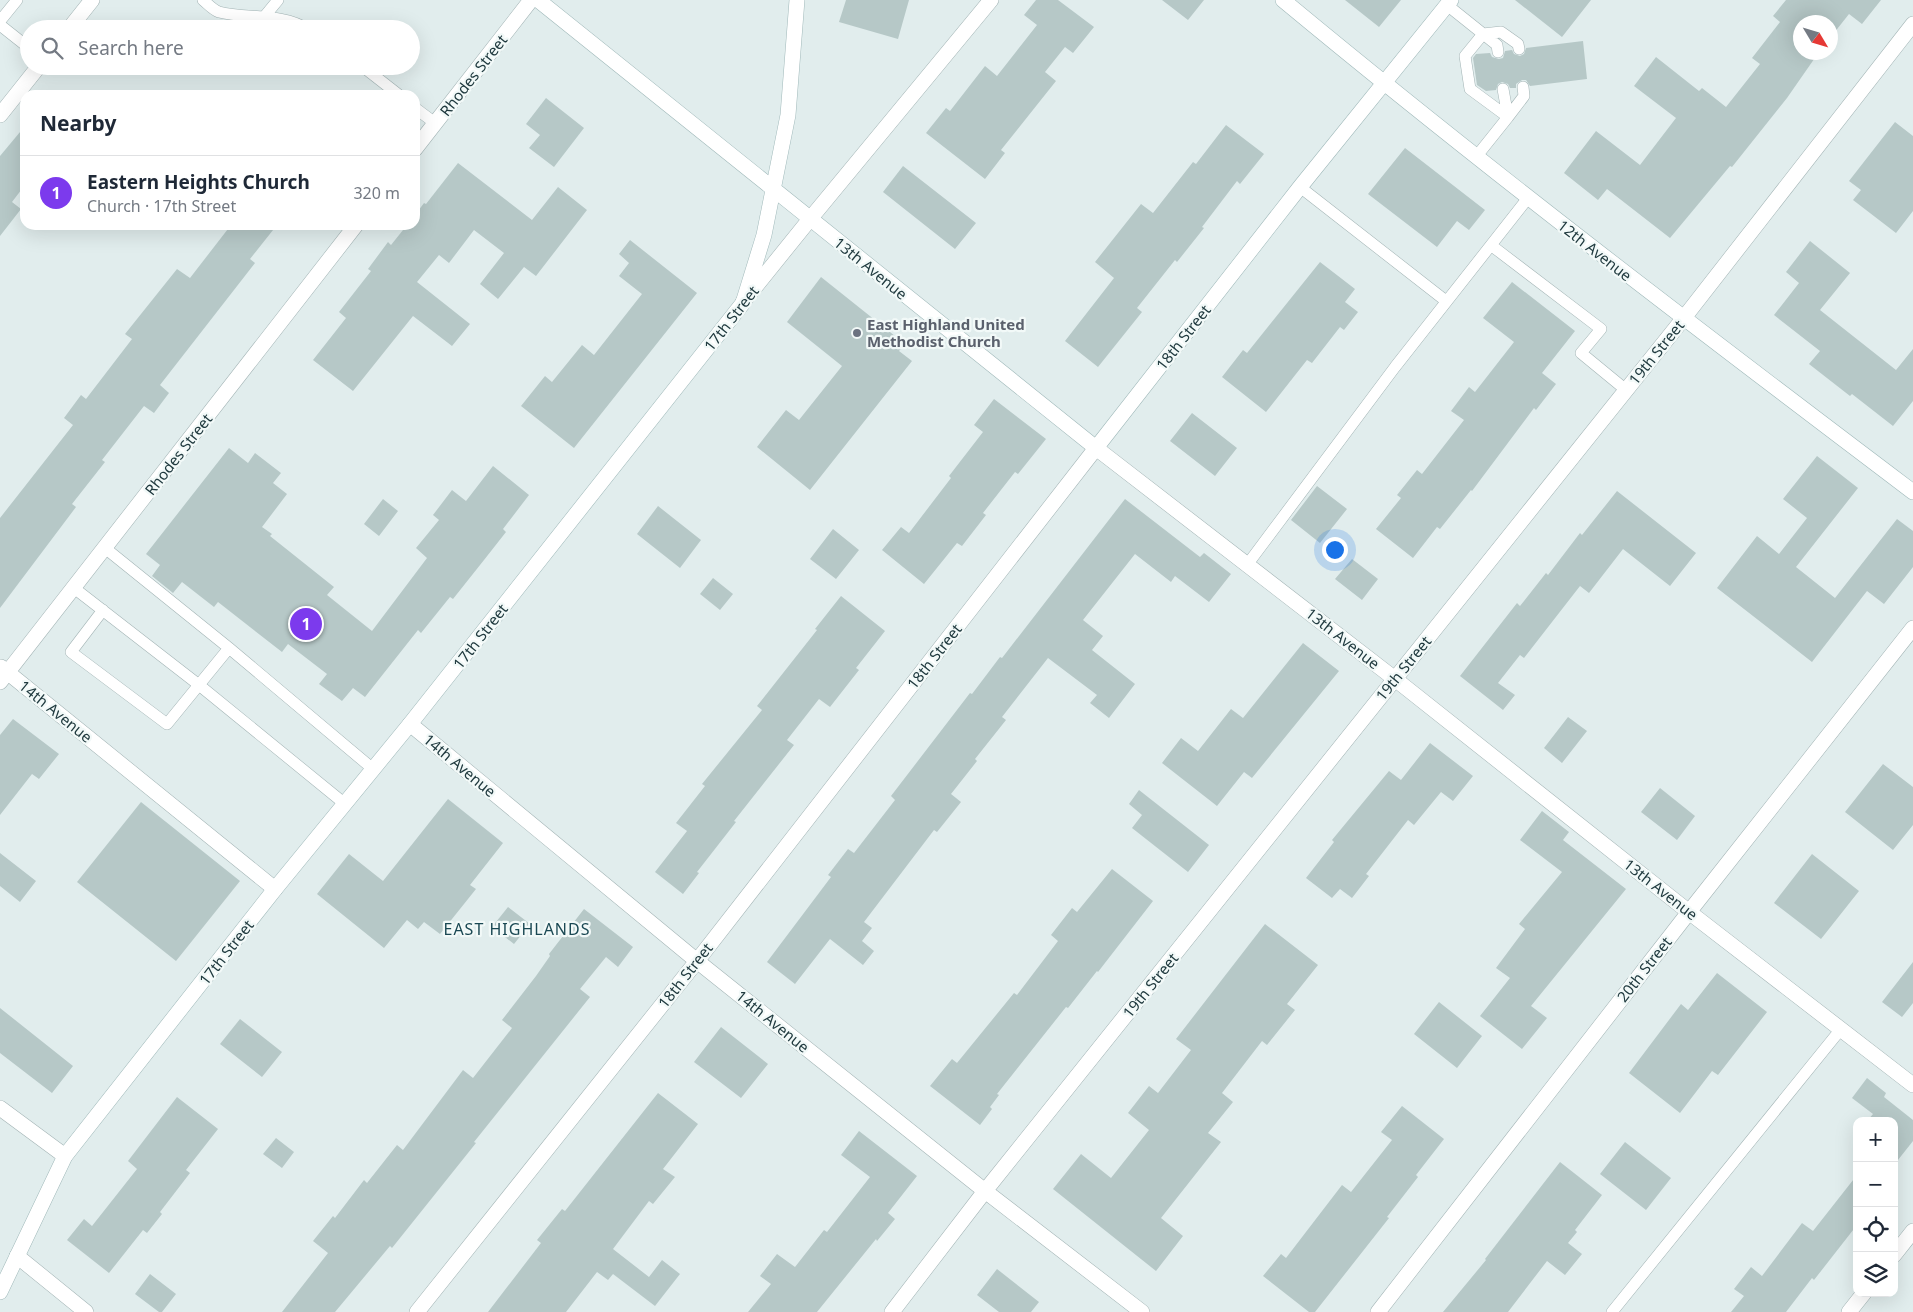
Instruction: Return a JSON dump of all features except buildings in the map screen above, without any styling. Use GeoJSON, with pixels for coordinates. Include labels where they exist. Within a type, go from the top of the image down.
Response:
{"type":"FeatureCollection","features":[{"type":"Feature","properties":{"kind":"street"},"geometry":{"type":"LineString","coordinates":[[76,20],[92,0]]}},
{"type":"Feature","properties":{"kind":"street","name":"Rhodes Street"},"geometry":{"type":"LineString","coordinates":[[420,143],[532,0]]}},
{"type":"Feature","properties":{"kind":"street","name":"13th Avenue"},"geometry":{"type":"LineString","coordinates":[[538,0],[1096,448],[1395,678],[1689,912],[1913,1085]]}},
{"type":"Feature","properties":{"kind":"street"},"geometry":{"type":"LineString","coordinates":[[743,303],[764,235],[788,115],[797,0]]}},
{"type":"Feature","properties":{"kind":"street","name":"17th Street"},"geometry":{"type":"LineString","coordinates":[[0,1291],[64,1156],[410,724],[810,219],[991,0]]}},
{"type":"Feature","properties":{"kind":"street","name":"12th Avenue"},"geometry":{"type":"LineString","coordinates":[[1283,0],[1384,84],[1528,198],[1683,319],[1913,492]]}},
{"type":"Feature","properties":{"kind":"street","name":"18th Street"},"geometry":{"type":"LineString","coordinates":[[417,1312],[697,961],[1300,187],[1449,3]]}},
{"type":"Feature","properties":{"kind":"street","name":"19th Street"},"geometry":{"type":"LineString","coordinates":[[892,1312],[985,1191],[1683,319],[1913,24]]}},
{"type":"Feature","properties":{"kind":"street"},"geometry":{"type":"LineString","coordinates":[[0,115],[32,75]]}},
{"type":"Feature","properties":{"kind":"street","name":"Rhodes Street"},"geometry":{"type":"LineString","coordinates":[[3,674],[74,588],[352,230]]}},
{"type":"Feature","properties":{"kind":"street","name":"20th Street"},"geometry":{"type":"LineString","coordinates":[[1378,1312],[1913,628]]}},
{"type":"Feature","properties":{"kind":"street","name":"14th Avenue"},"geometry":{"type":"LineString","coordinates":[[3,674],[276,889]]}},
{"type":"Feature","properties":{"kind":"street","name":"14th Avenue"},"geometry":{"type":"LineString","coordinates":[[410,724],[697,961],[985,1191],[1142,1312]]}},
{"type":"Feature","properties":{"kind":"street"},"geometry":{"type":"LineString","coordinates":[[0,1108],[64,1156]]}},
{"type":"Feature","properties":{"kind":"street"},"geometry":{"type":"LineString","coordinates":[[1896,1252],[1913,1231]]}},
{"type":"Feature","properties":{"kind":"street"},"geometry":{"type":"LineString","coordinates":[[16,1256],[86,1312]]}},
{"type":"Feature","properties":{"kind":"street"},"geometry":{"type":"LineString","coordinates":[[1849,1312],[1861,1297]]}},
{"type":"Feature","properties":{"kind":"lane"},"geometry":{"type":"LineString","coordinates":[[17,0],[0,23],[20,40]]}},
{"type":"Feature","properties":{"kind":"lane"},"geometry":{"type":"LineString","coordinates":[[203,0],[217,11],[278,20]]}},
{"type":"Feature","properties":{"kind":"lane"},"geometry":{"type":"LineString","coordinates":[[264,17],[278,0]]}},
{"type":"Feature","properties":{"kind":"lane"},"geometry":{"type":"LineString","coordinates":[[1449,3],[1496,45],[1498,52]]}},
{"type":"Feature","properties":{"kind":"lane"},"geometry":{"type":"LineString","coordinates":[[1508,117],[1470,89],[1465,56],[1483,34],[1501,32],[1518,44],[1519,49]]}},
{"type":"Feature","properties":{"kind":"lane"},"geometry":{"type":"LineString","coordinates":[[373,75],[393,90]]}},
{"type":"Feature","properties":{"kind":"lane"},"geometry":{"type":"LineString","coordinates":[[1476,156],[1524,96],[1524,87]]}},
{"type":"Feature","properties":{"kind":"lane"},"geometry":{"type":"LineString","coordinates":[[1504,89],[1508,117]]}},
{"type":"Feature","properties":{"kind":"lane"},"geometry":{"type":"LineString","coordinates":[[420,112],[435,124]]}},
{"type":"Feature","properties":{"kind":"lane"},"geometry":{"type":"LineString","coordinates":[[1300,187],[1446,301]]}},
{"type":"Feature","properties":{"kind":"lane"},"geometry":{"type":"LineString","coordinates":[[1247,565],[1446,301],[1492,246],[1528,198]]}},
{"type":"Feature","properties":{"kind":"lane"},"geometry":{"type":"LineString","coordinates":[[1492,246],[1601,329],[1581,353],[1626,390]]}},
{"type":"Feature","properties":{"kind":"lane"},"geometry":{"type":"LineString","coordinates":[[105,548],[229,648],[373,769]]}},
{"type":"Feature","properties":{"kind":"lane"},"geometry":{"type":"LineString","coordinates":[[74,588],[199,685],[345,804]]}},
{"type":"Feature","properties":{"kind":"lane"},"geometry":{"type":"LineString","coordinates":[[103,610],[71,652],[167,724],[229,648]]}},
{"type":"Feature","properties":{"kind":"lane"},"geometry":{"type":"LineString","coordinates":[[1612,1312],[1841,1029]]}},
{"type":"Feature","properties":{"kind":"place","name":"East Highland United Methodist Church"},"geometry":{"type":"Point","coordinates":[857,333]}},
{"type":"Feature","properties":{"kind":"place","name":"Eastern Heights Church"},"geometry":{"type":"Point","coordinates":[306,624]}},
{"type":"Feature","properties":{"kind":"district","name":"EAST HIGHLANDS"},"geometry":{"type":"Point","coordinates":[517,929]}}]}
